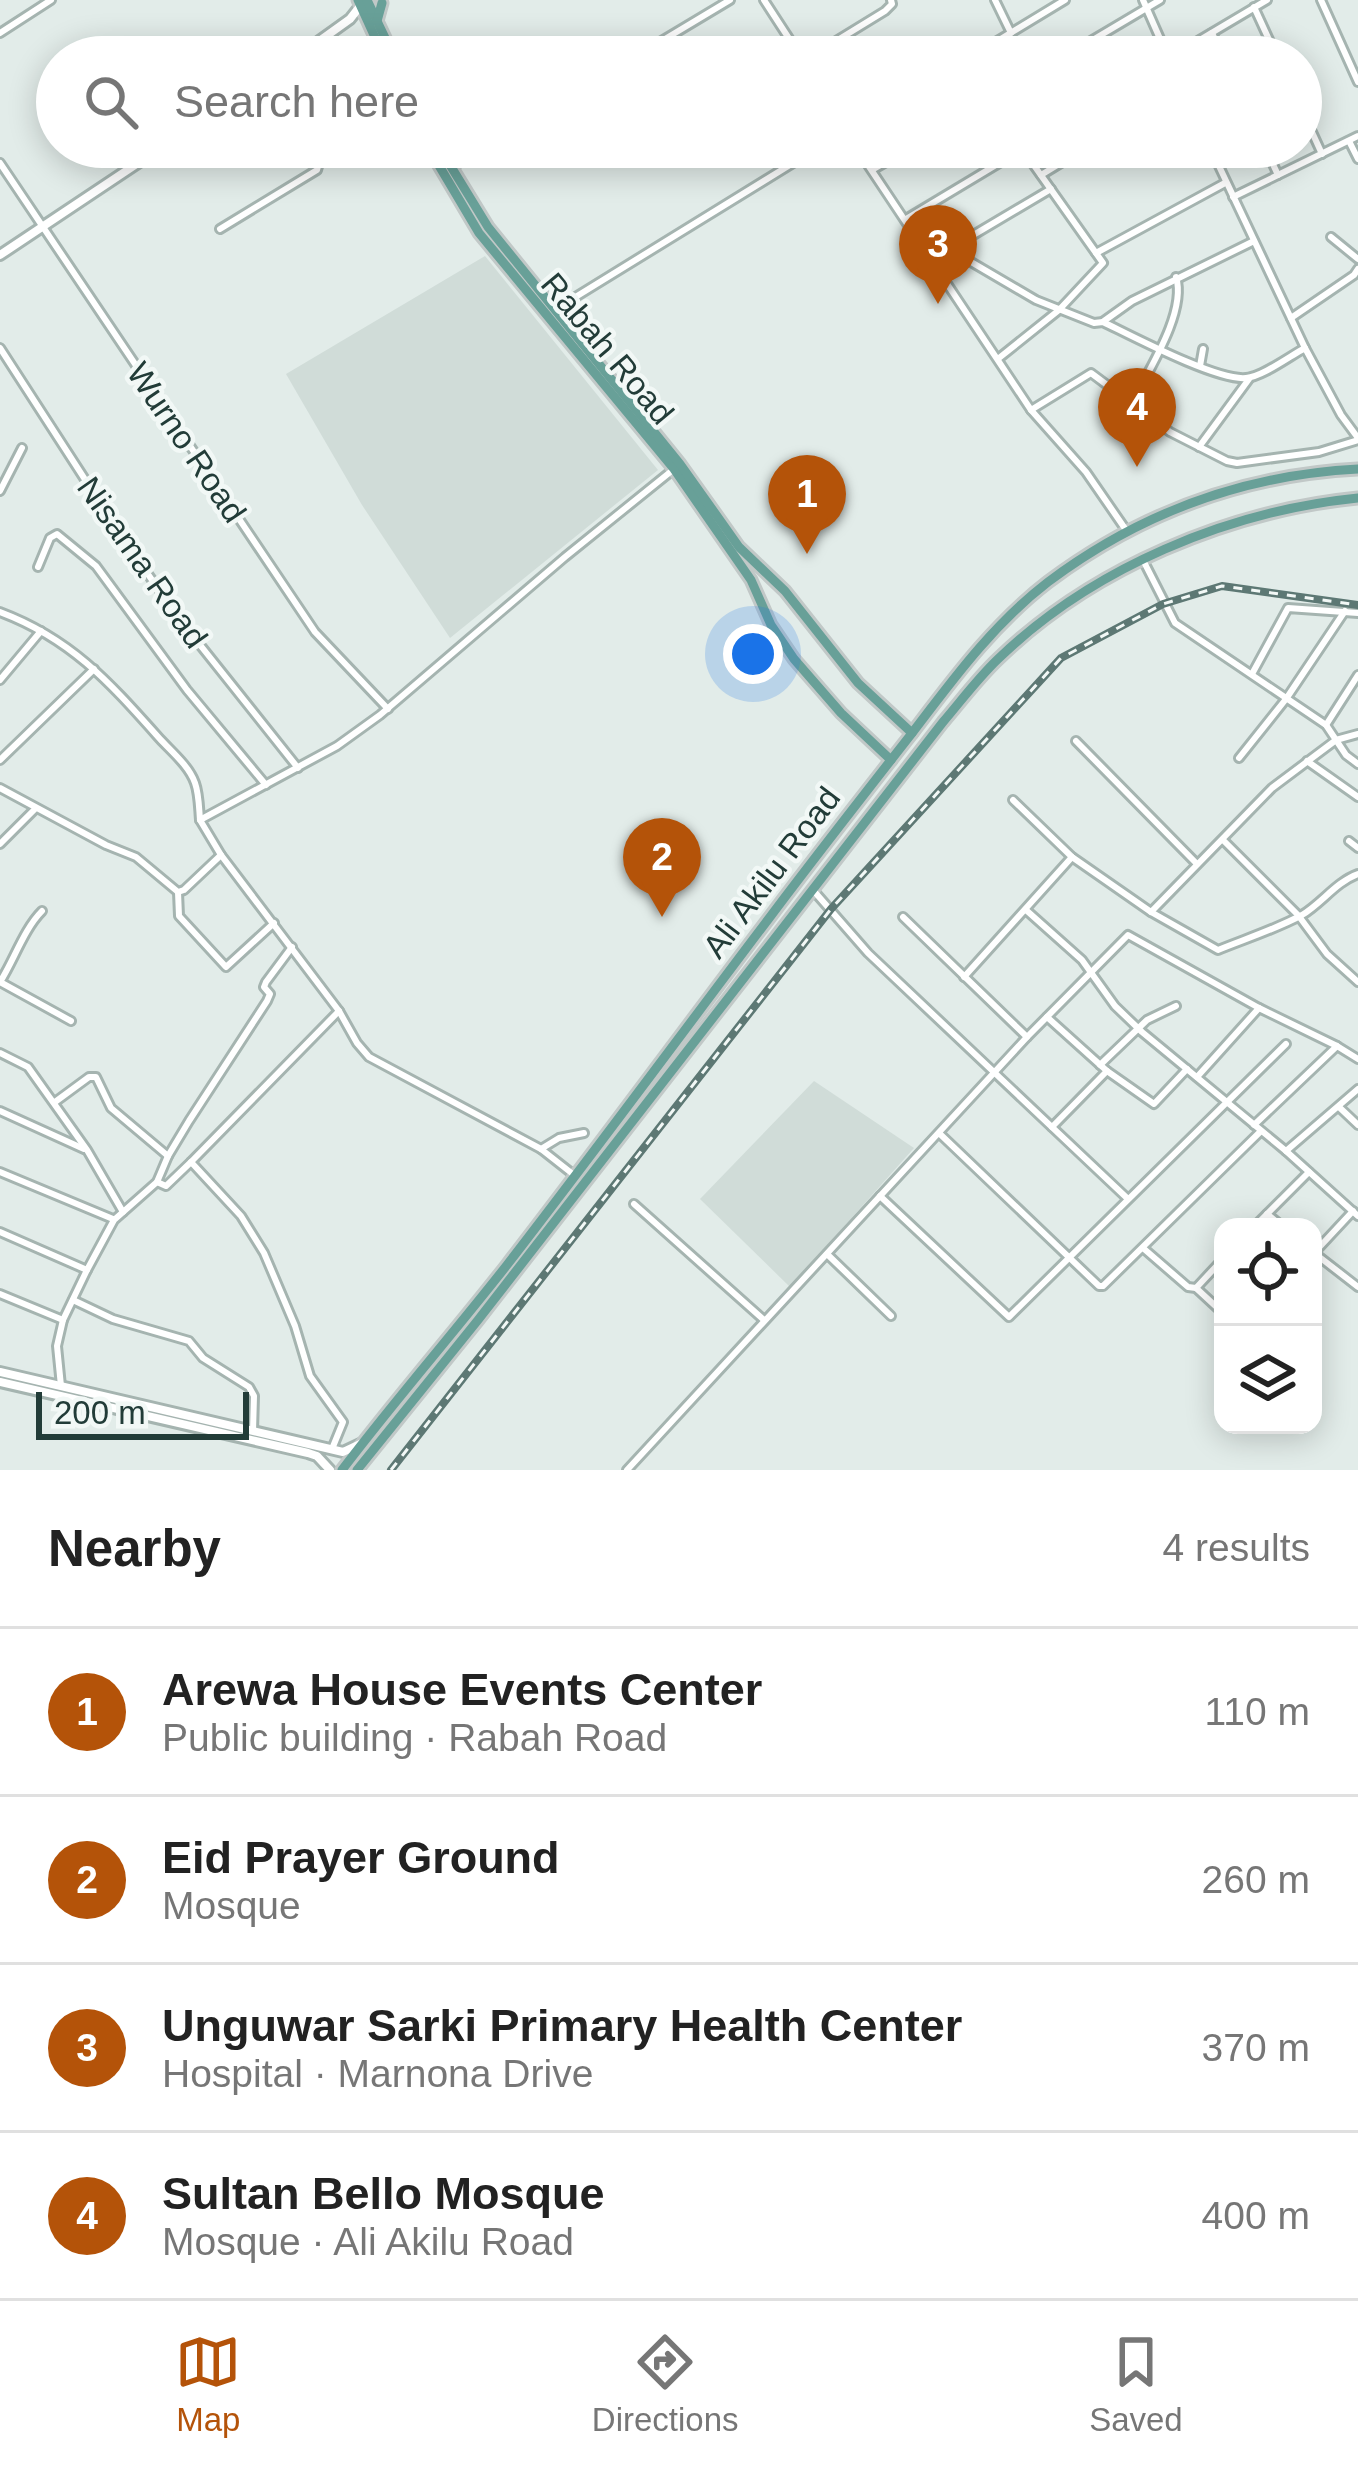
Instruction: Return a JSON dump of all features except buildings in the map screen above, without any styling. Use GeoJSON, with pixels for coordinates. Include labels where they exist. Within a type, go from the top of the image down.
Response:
{"type":"FeatureCollection","features":[{"type":"Feature","properties":{"kind":"main road"},"geometry":{"type":"LineString","coordinates":[[370,4],[384,36]]}},
{"type":"Feature","properties":{"kind":"main road"},"geometry":{"type":"LineString","coordinates":[[370,4],[378,36]]}},
{"type":"Feature","properties":{"kind":"main road","name":"Rabah Road"},"geometry":{"type":"LineString","coordinates":[[440,168],[479,233],[674,470],[752,580],[771,625],[804,673],[891,760]]}},
{"type":"Feature","properties":{"kind":"main road","name":"Rabah Road"},"geometry":{"type":"LineString","coordinates":[[451,168],[488,227],[680,464],[739,548],[785,591],[858,683],[912,733]]}},
{"type":"Feature","properties":{"kind":"main road","name":"Ali Akilu Road"},"geometry":{"type":"LineString","coordinates":[[357,1470],[574,1174],[891,760],[975,652],[1019,607],[1126,530],[1192,500],[1245,484],[1358,470]]}},
{"type":"Feature","properties":{"kind":"main road","name":"Ali Akilu Road"},"geometry":{"type":"LineString","coordinates":[[341,1470],[473,1316],[943,722],[998,659],[1056,611],[1143,560],[1275,512],[1358,498]]}},
{"type":"Feature","properties":{"kind":"street"},"geometry":{"type":"LineString","coordinates":[[0,33],[50,0]]}},
{"type":"Feature","properties":{"kind":"street"},"geometry":{"type":"LineString","coordinates":[[670,36],[730,0]]}},
{"type":"Feature","properties":{"kind":"street"},"geometry":{"type":"LineString","coordinates":[[764,0],[787,36]]}},
{"type":"Feature","properties":{"kind":"street"},"geometry":{"type":"LineString","coordinates":[[844,36],[884,11],[891,0]]}},
{"type":"Feature","properties":{"kind":"street"},"geometry":{"type":"LineString","coordinates":[[994,0],[1012,32]]}},
{"type":"Feature","properties":{"kind":"street"},"geometry":{"type":"LineString","coordinates":[[1005,36],[1065,0]]}},
{"type":"Feature","properties":{"kind":"street"},"geometry":{"type":"LineString","coordinates":[[1096,36],[1145,4],[1160,0]]}},
{"type":"Feature","properties":{"kind":"street"},"geometry":{"type":"LineString","coordinates":[[1204,36],[1267,0]]}},
{"type":"Feature","properties":{"kind":"street"},"geometry":{"type":"LineString","coordinates":[[1321,0],[1358,82]]}},
{"type":"Feature","properties":{"kind":"street"},"geometry":{"type":"LineString","coordinates":[[326,36],[370,4]]}},
{"type":"Feature","properties":{"kind":"street"},"geometry":{"type":"LineString","coordinates":[[1145,4],[1159,36]]}},
{"type":"Feature","properties":{"kind":"street"},"geometry":{"type":"LineString","coordinates":[[1254,8],[1267,36]]}},
{"type":"Feature","properties":{"kind":"street"},"geometry":{"type":"LineString","coordinates":[[1211,32],[1213,36]]}},
{"type":"Feature","properties":{"kind":"street"},"geometry":{"type":"LineString","coordinates":[[1322,154],[1358,136]]}},
{"type":"Feature","properties":{"kind":"street"},"geometry":{"type":"LineString","coordinates":[[1349,141],[1358,159]]}},
{"type":"Feature","properties":{"kind":"street","name":"Wurno Road"},"geometry":{"type":"LineString","coordinates":[[0,163],[315,632],[388,710]]}},
{"type":"Feature","properties":{"kind":"street"},"geometry":{"type":"LineString","coordinates":[[0,255],[131,168]]}},
{"type":"Feature","properties":{"kind":"street"},"geometry":{"type":"LineString","coordinates":[[220,229],[317,168]]}},
{"type":"Feature","properties":{"kind":"street"},"geometry":{"type":"LineString","coordinates":[[553,311],[785,168]]}},
{"type":"Feature","properties":{"kind":"street"},"geometry":{"type":"LineString","coordinates":[[875,168],[872,170],[1031,410],[1086,472],[1126,530]]}},
{"type":"Feature","properties":{"kind":"street"},"geometry":{"type":"LineString","coordinates":[[905,219],[990,168]]}},
{"type":"Feature","properties":{"kind":"street"},"geometry":{"type":"LineString","coordinates":[[999,358],[1059,310],[1103,263],[1036,168]]}},
{"type":"Feature","properties":{"kind":"street"},"geometry":{"type":"LineString","coordinates":[[1041,175],[1052,168]]}},
{"type":"Feature","properties":{"kind":"street"},"geometry":{"type":"LineString","coordinates":[[1031,410],[1091,373],[1170,432],[1228,461],[1319,452],[1358,439],[1305,348],[1220,168]]}},
{"type":"Feature","properties":{"kind":"street"},"geometry":{"type":"LineString","coordinates":[[1275,168],[1278,175]]}},
{"type":"Feature","properties":{"kind":"street"},"geometry":{"type":"LineString","coordinates":[[1233,197],[1293,168]]}},
{"type":"Feature","properties":{"kind":"street"},"geometry":{"type":"LineString","coordinates":[[1096,254],[1226,182]]}},
{"type":"Feature","properties":{"kind":"street"},"geometry":{"type":"LineString","coordinates":[[932,260],[1051,189]]}},
{"type":"Feature","properties":{"kind":"street"},"geometry":{"type":"LineString","coordinates":[[1331,237],[1358,260]]}},
{"type":"Feature","properties":{"kind":"street"},"geometry":{"type":"LineString","coordinates":[[950,249],[1036,300],[1094,323],[1175,277],[1254,242]]}},
{"type":"Feature","properties":{"kind":"street"},"geometry":{"type":"LineString","coordinates":[[1291,318],[1358,269]]}},
{"type":"Feature","properties":{"kind":"street"},"geometry":{"type":"LineString","coordinates":[[1132,403],[1180,292],[1175,277]]}},
{"type":"Feature","properties":{"kind":"street"},"geometry":{"type":"LineString","coordinates":[[1103,322],[1158,350],[1250,379]]}},
{"type":"Feature","properties":{"kind":"street","name":"Nisama Road"},"geometry":{"type":"LineString","coordinates":[[0,348],[154,584],[298,768]]}},
{"type":"Feature","properties":{"kind":"street"},"geometry":{"type":"LineString","coordinates":[[1199,446],[1250,379],[1305,348]]}},
{"type":"Feature","properties":{"kind":"street"},"geometry":{"type":"LineString","coordinates":[[1200,366],[1202,349]]}},
{"type":"Feature","properties":{"kind":"street"},"geometry":{"type":"LineString","coordinates":[[0,491],[22,448]]}},
{"type":"Feature","properties":{"kind":"street"},"geometry":{"type":"LineString","coordinates":[[200,820],[337,746],[388,710],[674,470]]}},
{"type":"Feature","properties":{"kind":"street"},"geometry":{"type":"LineString","coordinates":[[38,567],[54,534],[96,566],[266,786]]}},
{"type":"Feature","properties":{"kind":"street"},"geometry":{"type":"LineString","coordinates":[[1143,560],[1175,623],[1326,725],[1358,764]]}},
{"type":"Feature","properties":{"kind":"street"},"geometry":{"type":"LineString","coordinates":[[1252,674],[1288,608],[1358,613]]}},
{"type":"Feature","properties":{"kind":"street"},"geometry":{"type":"LineString","coordinates":[[1239,758],[1286,699],[1345,611]]}},
{"type":"Feature","properties":{"kind":"street"},"geometry":{"type":"LineString","coordinates":[[0,612],[60,640],[184,764],[195,781],[200,820],[221,855],[369,1058],[541,1150],[574,1174]]}},
{"type":"Feature","properties":{"kind":"street"},"geometry":{"type":"LineString","coordinates":[[0,680],[41,631]]}},
{"type":"Feature","properties":{"kind":"street"},"geometry":{"type":"LineString","coordinates":[[0,760],[94,669]]}},
{"type":"Feature","properties":{"kind":"street"},"geometry":{"type":"LineString","coordinates":[[1326,725],[1358,675]]}},
{"type":"Feature","properties":{"kind":"street"},"geometry":{"type":"LineString","coordinates":[[1150,912],[1269,791],[1336,740],[1358,734]]}},
{"type":"Feature","properties":{"kind":"street"},"geometry":{"type":"LineString","coordinates":[[1076,741],[1198,864]]}},
{"type":"Feature","properties":{"kind":"street"},"geometry":{"type":"LineString","coordinates":[[1306,760],[1358,797]]}},
{"type":"Feature","properties":{"kind":"street"},"geometry":{"type":"LineString","coordinates":[[0,788],[136,857],[178,892],[179,916],[226,968],[274,923]]}},
{"type":"Feature","properties":{"kind":"street"},"geometry":{"type":"LineString","coordinates":[[1013,800],[1072,857],[1150,912],[1218,950],[1298,915],[1358,874]]}},
{"type":"Feature","properties":{"kind":"street"},"geometry":{"type":"LineString","coordinates":[[0,844],[36,808]]}},
{"type":"Feature","properties":{"kind":"street"},"geometry":{"type":"LineString","coordinates":[[1223,839],[1358,982]]}},
{"type":"Feature","properties":{"kind":"street"},"geometry":{"type":"LineString","coordinates":[[1349,841],[1358,848]]}},
{"type":"Feature","properties":{"kind":"street"},"geometry":{"type":"LineString","coordinates":[[178,892],[221,855]]}},
{"type":"Feature","properties":{"kind":"street"},"geometry":{"type":"LineString","coordinates":[[964,977],[1072,857]]}},
{"type":"Feature","properties":{"kind":"street"},"geometry":{"type":"LineString","coordinates":[[813,890],[868,953],[1128,1199]]}},
{"type":"Feature","properties":{"kind":"street"},"geometry":{"type":"LineString","coordinates":[[1026,910],[1082,960],[1138,1029],[1355,1213],[1322,1244]]}},
{"type":"Feature","properties":{"kind":"street"},"geometry":{"type":"LineString","coordinates":[[42,911],[0,982],[70,1021]]}},
{"type":"Feature","properties":{"kind":"street"},"geometry":{"type":"LineString","coordinates":[[903,916],[1027,1037]]}},
{"type":"Feature","properties":{"kind":"street"},"geometry":{"type":"LineString","coordinates":[[628,1470],[994,1072],[1128,935],[1358,1059]]}},
{"type":"Feature","properties":{"kind":"street"},"geometry":{"type":"LineString","coordinates":[[61,1386],[57,1346],[63,1320],[87,1270],[114,1220],[157,1182],[168,1156],[267,1000],[266,982],[292,947]]}},
{"type":"Feature","properties":{"kind":"street"},"geometry":{"type":"LineString","coordinates":[[1052,1127],[1138,1029],[1159,1012],[1176,1006]]}},
{"type":"Feature","properties":{"kind":"street"},"geometry":{"type":"LineString","coordinates":[[1197,1077],[1259,1008]]}},
{"type":"Feature","properties":{"kind":"street"},"geometry":{"type":"LineString","coordinates":[[157,1182],[171,1184],[339,1012]]}},
{"type":"Feature","properties":{"kind":"street"},"geometry":{"type":"LineString","coordinates":[[1047,1017],[1104,1068],[1154,1104],[1186,1069]]}},
{"type":"Feature","properties":{"kind":"street"},"geometry":{"type":"LineString","coordinates":[[880,1196],[1009,1317],[1286,1044]]}},
{"type":"Feature","properties":{"kind":"street"},"geometry":{"type":"LineString","coordinates":[[940,1134],[1103,1286],[1337,1046]]}},
{"type":"Feature","properties":{"kind":"street"},"geometry":{"type":"LineString","coordinates":[[0,1053],[28,1067],[87,1150],[123,1212]]}},
{"type":"Feature","properties":{"kind":"street"},"geometry":{"type":"LineString","coordinates":[[54,1103],[89,1077],[96,1077],[111,1108],[168,1156]]}},
{"type":"Feature","properties":{"kind":"street"},"geometry":{"type":"LineString","coordinates":[[1286,1151],[1358,1089]]}},
{"type":"Feature","properties":{"kind":"street"},"geometry":{"type":"LineString","coordinates":[[1338,1106],[1358,1125]]}},
{"type":"Feature","properties":{"kind":"street"},"geometry":{"type":"LineString","coordinates":[[0,1111],[87,1150]]}},
{"type":"Feature","properties":{"kind":"street"},"geometry":{"type":"LineString","coordinates":[[541,1150],[559,1138],[584,1133]]}},
{"type":"Feature","properties":{"kind":"street"},"geometry":{"type":"LineString","coordinates":[[191,1162],[241,1216],[264,1253],[295,1325],[310,1376],[343,1422],[332,1449]]}},
{"type":"Feature","properties":{"kind":"street"},"geometry":{"type":"LineString","coordinates":[[0,1172],[114,1220]]}},
{"type":"Feature","properties":{"kind":"street"},"geometry":{"type":"LineString","coordinates":[[1263,1218],[1309,1172]]}},
{"type":"Feature","properties":{"kind":"street"},"geometry":{"type":"LineString","coordinates":[[634,1204],[764,1320]]}},
{"type":"Feature","properties":{"kind":"street"},"geometry":{"type":"LineString","coordinates":[[1267,1214],[1272,1218]]}},
{"type":"Feature","properties":{"kind":"street"},"geometry":{"type":"LineString","coordinates":[[0,1232],[87,1270]]}},
{"type":"Feature","properties":{"kind":"street"},"geometry":{"type":"LineString","coordinates":[[1143,1248],[1214,1305]]}},
{"type":"Feature","properties":{"kind":"street"},"geometry":{"type":"LineString","coordinates":[[827,1254],[891,1316]]}},
{"type":"Feature","properties":{"kind":"street"},"geometry":{"type":"LineString","coordinates":[[1322,1260],[1358,1287]]}},
{"type":"Feature","properties":{"kind":"street"},"geometry":{"type":"LineString","coordinates":[[1196,1288],[1214,1269]]}},
{"type":"Feature","properties":{"kind":"street"},"geometry":{"type":"LineString","coordinates":[[0,1294],[63,1320]]}},
{"type":"Feature","properties":{"kind":"street"},"geometry":{"type":"LineString","coordinates":[[73,1300],[134,1326],[189,1341],[203,1358],[249,1388],[254,1396],[253,1430]]}},
{"type":"Feature","properties":{"kind":"street"},"geometry":{"type":"LineString","coordinates":[[0,1372],[343,1452],[363,1442]]}},
{"type":"Feature","properties":{"kind":"street"},"geometry":{"type":"LineString","coordinates":[[0,1382],[308,1453],[330,1470]]}},
{"type":"Feature","properties":{"kind":"shaded area"},"geometry":{"type":"Polygon","coordinates":[[[485,256],[658,470],[450,638],[362,505],[286,374],[485,256]]]}},
{"type":"Feature","properties":{"kind":"shaded area"},"geometry":{"type":"Polygon","coordinates":[[[814,1081],[914,1148],[790,1287],[700,1199],[814,1081]]]}},
{"type":"Feature","properties":{"kind":"railway"},"geometry":{"type":"LineString","coordinates":[[391,1470],[831,909],[1061,658],[1163,604],[1222,586],[1358,605]]}},
{"type":"Feature","properties":{"kind":"place","name":"Unguwar Sarki Primary Health Center"},"geometry":{"type":"Point","coordinates":[938,304]}},
{"type":"Feature","properties":{"kind":"place","name":"Sultan Bello Mosque"},"geometry":{"type":"Point","coordinates":[1137,467]}},
{"type":"Feature","properties":{"kind":"place","name":"Arewa House Events Center"},"geometry":{"type":"Point","coordinates":[807,554]}},
{"type":"Feature","properties":{"kind":"place","name":"Eid Prayer Ground"},"geometry":{"type":"Point","coordinates":[662,917]}}]}
